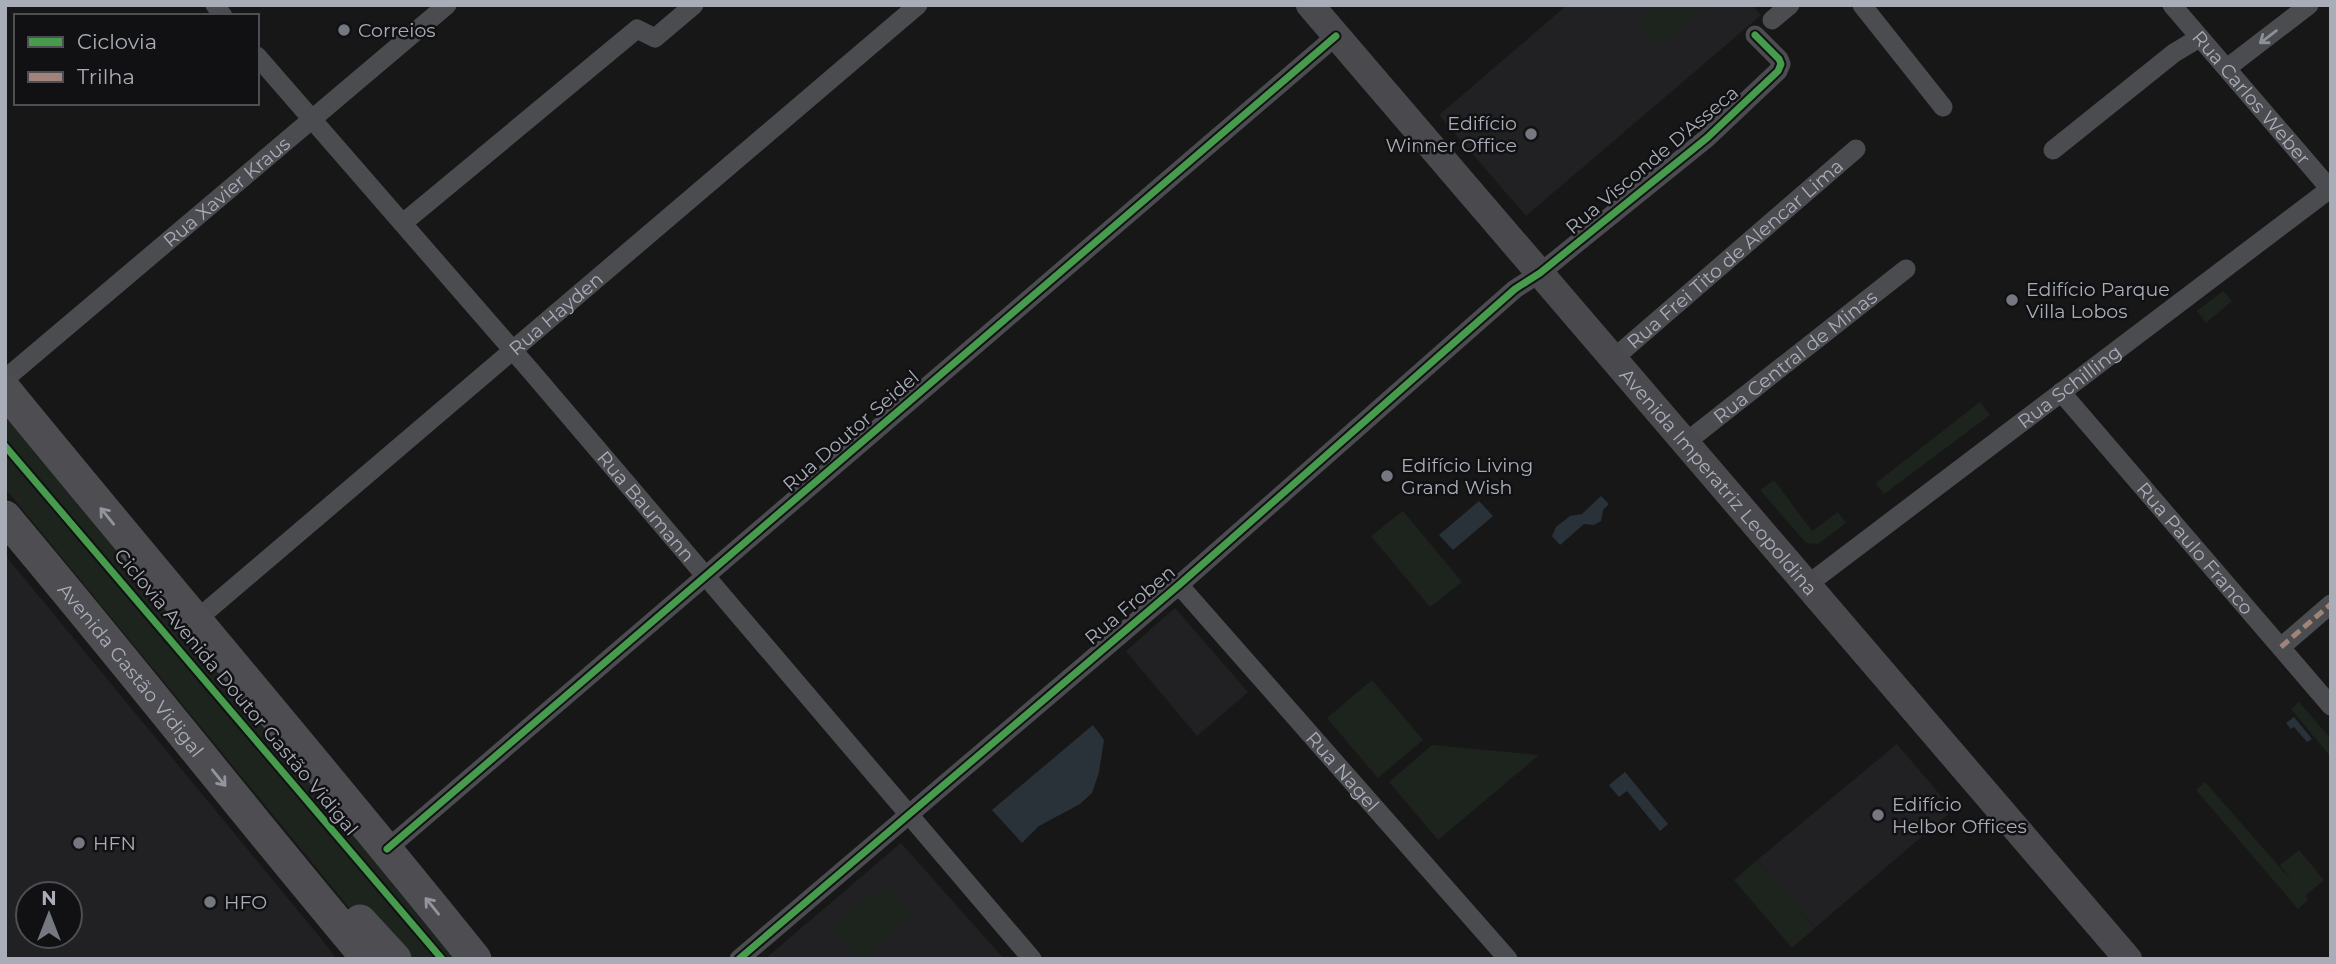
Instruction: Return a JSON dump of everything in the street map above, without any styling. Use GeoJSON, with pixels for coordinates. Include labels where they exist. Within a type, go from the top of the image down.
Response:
{"type":"FeatureCollection","features":[{"type":"Feature","properties":{"kind":"highway"},"geometry":{"type":"LineString","coordinates":[[5,390],[387,849],[475,959]]}},
{"type":"Feature","properties":{"kind":"highway","name":"Avenida Gastão Vidigal"},"geometry":{"type":"LineString","coordinates":[[5,517],[102,632],[255,824]]}},
{"type":"Feature","properties":{"kind":"highway"},"geometry":{"type":"LineString","coordinates":[[255,824],[368,959]]}},
{"type":"Feature","properties":{"kind":"highway"},"geometry":{"type":"LineString","coordinates":[[255,824],[313,875],[395,959]]}},
{"type":"Feature","properties":{"kind":"main road","name":"Avenida Imperatriz Leopoldina"},"geometry":{"type":"LineString","coordinates":[[1310,5],[1807,585],[2119,956]]}},
{"type":"Feature","properties":{"kind":"street","name":"Rua Xavier Kraus"},"geometry":{"type":"LineString","coordinates":[[5,379],[447,5]]}},
{"type":"Feature","properties":{"kind":"street"},"geometry":{"type":"LineString","coordinates":[[403,223],[637,29],[654,38],[694,5]]}},
{"type":"Feature","properties":{"kind":"street","name":"Rua Hayden"},"geometry":{"type":"LineString","coordinates":[[195,621],[918,5]]}},
{"type":"Feature","properties":{"kind":"street"},"geometry":{"type":"LineString","coordinates":[[1772,20],[1790,5]]}},
{"type":"Feature","properties":{"kind":"street"},"geometry":{"type":"LineString","coordinates":[[1861,5],[1943,107]]}},
{"type":"Feature","properties":{"kind":"street","name":"Rua Carlos Weber"},"geometry":{"type":"LineString","coordinates":[[2172,5],[2330,189]]}},
{"type":"Feature","properties":{"kind":"street"},"geometry":{"type":"LineString","coordinates":[[2227,68],[2309,5]]}},
{"type":"Feature","properties":{"kind":"street","name":"Rua Visconde D'Asseca"},"geometry":{"type":"LineString","coordinates":[[1540,273],[1707,138],[1779,71],[1779,59],[1755,35]]}},
{"type":"Feature","properties":{"kind":"street","name":"Rua Doutor Seidel"},"geometry":{"type":"LineString","coordinates":[[387,849],[1336,36]]}},
{"type":"Feature","properties":{"kind":"street"},"geometry":{"type":"LineString","coordinates":[[2053,150],[2174,53],[2199,38]]}},
{"type":"Feature","properties":{"kind":"street","name":"Rua Baumann"},"geometry":{"type":"LineString","coordinates":[[259,58],[513,351],[1032,959]]}},
{"type":"Feature","properties":{"kind":"street","name":"Rua Frei Tito de Alencar Lima"},"geometry":{"type":"LineString","coordinates":[[1613,359],[1856,149]]}},
{"type":"Feature","properties":{"kind":"street","name":"Rua Schilling"},"geometry":{"type":"LineString","coordinates":[[1807,585],[2330,189]]}},
{"type":"Feature","properties":{"kind":"street","name":"Rua Central de Minas"},"geometry":{"type":"LineString","coordinates":[[1685,443],[1906,269]]}},
{"type":"Feature","properties":{"kind":"street","name":"Rua Froben"},"geometry":{"type":"LineString","coordinates":[[739,959],[1179,585],[1515,289],[1540,273]]}},
{"type":"Feature","properties":{"kind":"street","name":"Rua Paulo Franco"},"geometry":{"type":"LineString","coordinates":[[2061,392],[2331,706]]}},
{"type":"Feature","properties":{"kind":"street","name":"Rua Nagel"},"geometry":{"type":"LineString","coordinates":[[1179,585],[1508,959]]}},
{"type":"Feature","properties":{"kind":"street"},"geometry":{"type":"LineString","coordinates":[[2281,648],[2331,604]]}},
{"type":"Feature","properties":{"kind":"shaded area"},"geometry":{"type":"Polygon","coordinates":[[[1567,5],[1752,5],[1761,15],[1526,216],[1439,115],[1567,5]]]}},
{"type":"Feature","properties":{"kind":"shaded area"},"geometry":{"type":"Polygon","coordinates":[[[1659,5],[1703,7],[1656,47],[1637,24],[1659,5]]]}},
{"type":"Feature","properties":{"kind":"shaded area"},"geometry":{"type":"Polygon","coordinates":[[[2223,291],[2232,301],[2206,323],[2197,311],[2223,291]]]}},
{"type":"Feature","properties":{"kind":"shaded area"},"geometry":{"type":"Polygon","coordinates":[[[1980,402],[1990,415],[1884,494],[1876,483],[1980,402]]]}},
{"type":"Feature","properties":{"kind":"shaded area"},"geometry":{"type":"Polygon","coordinates":[[[5,410],[454,959],[391,959],[5,488],[5,410]]]}},
{"type":"Feature","properties":{"kind":"shaded area"},"geometry":{"type":"Polygon","coordinates":[[[1774,480],[1812,531],[1838,512],[1846,523],[1818,544],[1806,543],[1760,490],[1774,480]]]}},
{"type":"Feature","properties":{"kind":"shaded area"},"geometry":{"type":"Polygon","coordinates":[[[1601,496],[1609,504],[1603,510],[1601,521],[1594,525],[1584,524],[1560,545],[1552,536],[1556,527],[1570,516],[1582,514],[1601,496]]]}},
{"type":"Feature","properties":{"kind":"shaded area"},"geometry":{"type":"Polygon","coordinates":[[[1479,501],[1493,516],[1453,550],[1439,535],[1479,501]]]}},
{"type":"Feature","properties":{"kind":"shaded area"},"geometry":{"type":"Polygon","coordinates":[[[1403,511],[1462,582],[1430,607],[1371,536],[1403,511]]]}},
{"type":"Feature","properties":{"kind":"shaded area"},"geometry":{"type":"Polygon","coordinates":[[[5,555],[319,936],[337,959],[5,959],[5,555]]]}},
{"type":"Feature","properties":{"kind":"shaded area"},"geometry":{"type":"Polygon","coordinates":[[[1175,608],[1248,692],[1197,736],[1126,651],[1175,608]]]}},
{"type":"Feature","properties":{"kind":"shaded area"},"geometry":{"type":"Polygon","coordinates":[[[1372,680],[1423,740],[1378,778],[1327,718],[1372,680]]]}},
{"type":"Feature","properties":{"kind":"shaded area"},"geometry":{"type":"Polygon","coordinates":[[[2299,702],[2331,739],[2331,757],[2291,709],[2299,702]]]}},
{"type":"Feature","properties":{"kind":"shaded area"},"geometry":{"type":"Polygon","coordinates":[[[2294,717],[2312,739],[2307,742],[2294,727],[2291,729],[2286,723],[2294,717]]]}},
{"type":"Feature","properties":{"kind":"shaded area"},"geometry":{"type":"Polygon","coordinates":[[[1093,725],[1104,740],[1099,772],[1092,793],[1080,804],[1039,826],[1022,843],[992,810],[1093,725]]]}},
{"type":"Feature","properties":{"kind":"shaded area"},"geometry":{"type":"Polygon","coordinates":[[[1897,744],[1953,810],[1815,928],[1757,860],[1897,744]]]}},
{"type":"Feature","properties":{"kind":"shaded area"},"geometry":{"type":"Polygon","coordinates":[[[1432,745],[1539,755],[1438,840],[1389,782],[1432,745]]]}},
{"type":"Feature","properties":{"kind":"shaded area"},"geometry":{"type":"Polygon","coordinates":[[[1625,772],[1668,824],[1660,831],[1627,791],[1619,797],[1609,785],[1625,772]]]}},
{"type":"Feature","properties":{"kind":"shaded area"},"geometry":{"type":"Polygon","coordinates":[[[2205,782],[2292,881],[2280,865],[2299,850],[2324,880],[2305,896],[2308,900],[2298,909],[2196,790],[2205,782]]]}},
{"type":"Feature","properties":{"kind":"shaded area"},"geometry":{"type":"Polygon","coordinates":[[[901,843],[1004,959],[765,959],[901,843]]]}},
{"type":"Feature","properties":{"kind":"shaded area"},"geometry":{"type":"Polygon","coordinates":[[[1757,860],[1815,928],[1792,948],[1734,880],[1757,860]]]}},
{"type":"Feature","properties":{"kind":"shaded area"},"geometry":{"type":"Polygon","coordinates":[[[886,884],[914,916],[862,959],[857,959],[832,928],[886,884]]]}},
{"type":"Feature","properties":{"kind":"marked path"},"geometry":{"type":"LineString","coordinates":[[2281,647],[2331,604]]}},
{"type":"Feature","properties":{"kind":"cycle path"},"geometry":{"type":"LineString","coordinates":[[739,959],[1179,585],[1515,289],[1540,273],[1707,138],[1778,71],[1781,64],[1779,59],[1755,35]]}},
{"type":"Feature","properties":{"kind":"cycle path"},"geometry":{"type":"LineString","coordinates":[[387,849],[1336,36]]}},
{"type":"Feature","properties":{"kind":"cycle path","name":"Ciclovia Avenida Doutor Gastão Vidigal"},"geometry":{"type":"LineString","coordinates":[[5,446],[442,959]]}},
{"type":"Feature","properties":{"kind":"place","name":"Correios"},"geometry":{"type":"Point","coordinates":[344,30]}},
{"type":"Feature","properties":{"kind":"place","name":"Edifício Winner Office"},"geometry":{"type":"Point","coordinates":[1531,134]}},
{"type":"Feature","properties":{"kind":"place","name":"Edifício Parque Villa Lobos"},"geometry":{"type":"Point","coordinates":[2012,300]}},
{"type":"Feature","properties":{"kind":"place","name":"Edifício Living Grand Wish"},"geometry":{"type":"Point","coordinates":[1387,476]}},
{"type":"Feature","properties":{"kind":"place","name":"Edifício Helbor Offices"},"geometry":{"type":"Point","coordinates":[1878,815]}},
{"type":"Feature","properties":{"kind":"place","name":"HFN"},"geometry":{"type":"Point","coordinates":[79,843]}},
{"type":"Feature","properties":{"kind":"place","name":"HFO"},"geometry":{"type":"Point","coordinates":[210,902]}}]}
